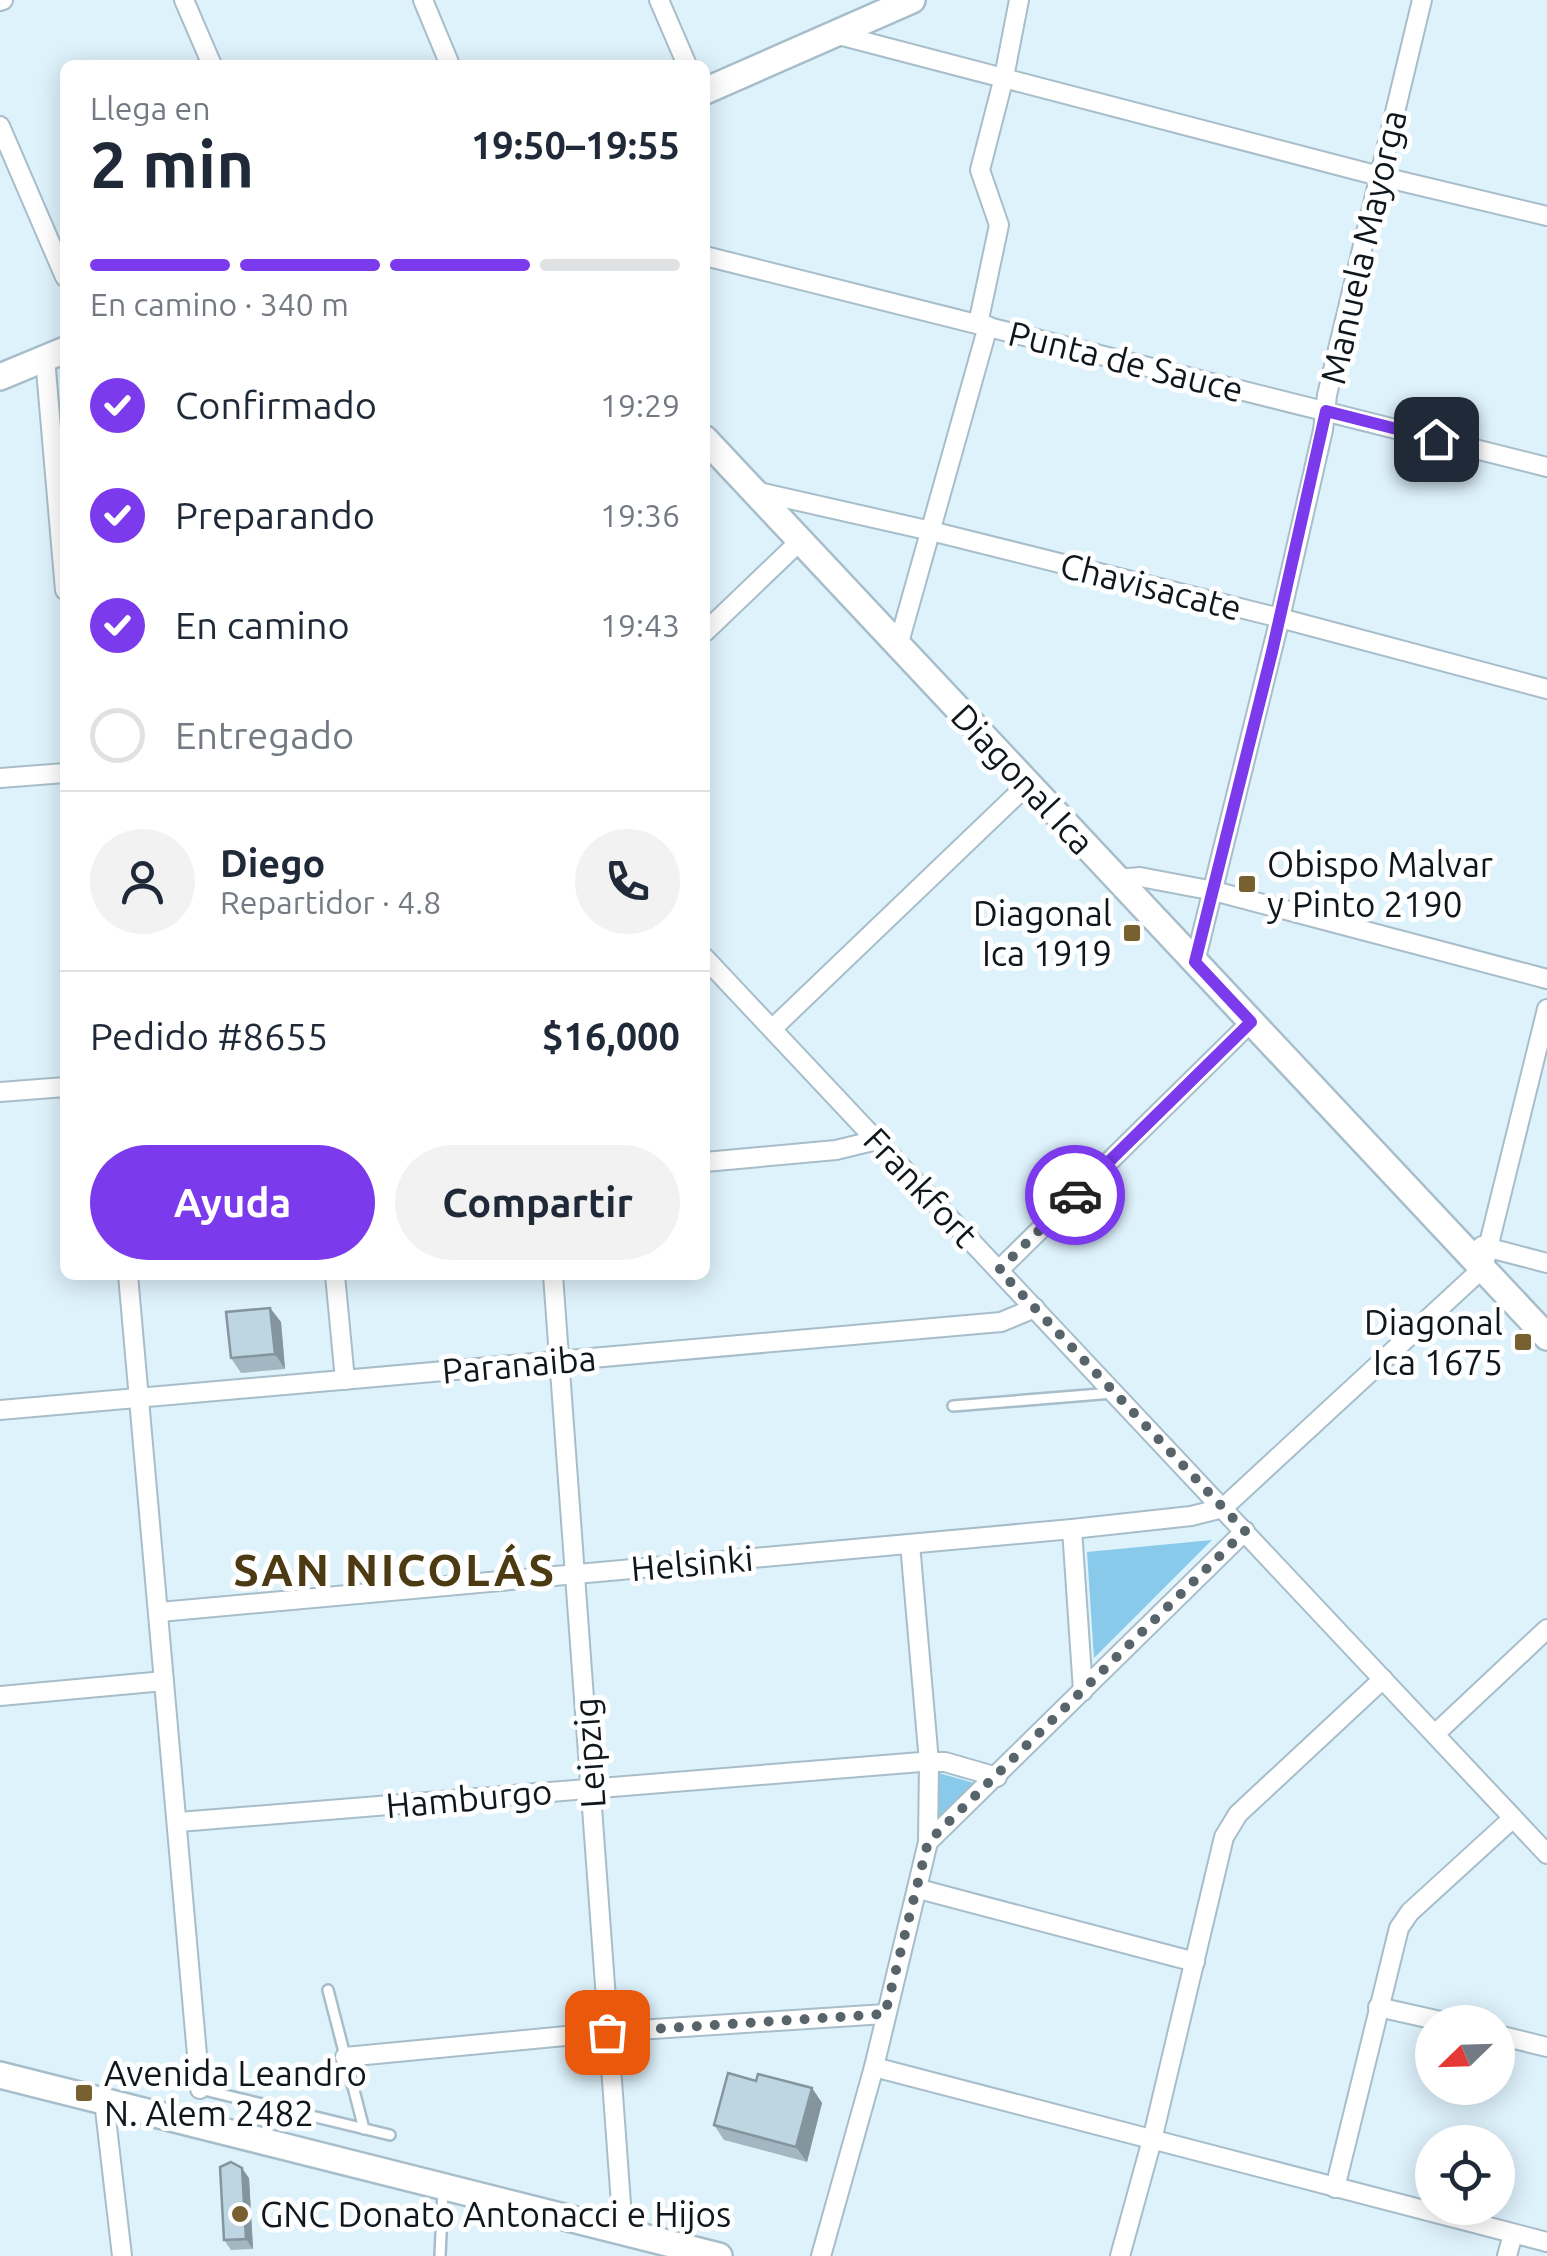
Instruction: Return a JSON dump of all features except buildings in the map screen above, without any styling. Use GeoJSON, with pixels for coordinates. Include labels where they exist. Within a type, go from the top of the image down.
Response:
{"type":"FeatureCollection","features":[{"type":"Feature","properties":{"kind":"main road"},"geometry":{"type":"LineString","coordinates":[[710,89],[903,2]]}},
{"type":"Feature","properties":{"kind":"main road"},"geometry":{"type":"LineString","coordinates":[[0,376],[55,354]]}},
{"type":"Feature","properties":{"kind":"main road","name":"Diagonal Ica"},"geometry":{"type":"LineString","coordinates":[[710,444],[1453,1237],[1486,1258],[1547,1337]]}},
{"type":"Feature","properties":{"kind":"main road"},"geometry":{"type":"LineString","coordinates":[[0,2075],[706,2254]]}},
{"type":"Feature","properties":{"kind":"street"},"geometry":{"type":"LineString","coordinates":[[184,0],[210,60]]}},
{"type":"Feature","properties":{"kind":"street"},"geometry":{"type":"LineString","coordinates":[[423,0],[448,60]]}},
{"type":"Feature","properties":{"kind":"street"},"geometry":{"type":"LineString","coordinates":[[659,0],[685,60]]}},
{"type":"Feature","properties":{"kind":"street"},"geometry":{"type":"LineString","coordinates":[[898,646],[983,325],[998,226],[980,170],[1019,0]]}},
{"type":"Feature","properties":{"kind":"street","name":"Manuela Mayorga"},"geometry":{"type":"LineString","coordinates":[[1195,962],[1280,618],[1422,0]]}},
{"type":"Feature","properties":{"kind":"street"},"geometry":{"type":"LineString","coordinates":[[835,34],[1547,216]]}},
{"type":"Feature","properties":{"kind":"street"},"geometry":{"type":"LineString","coordinates":[[0,126],[60,265]]}},
{"type":"Feature","properties":{"kind":"street","name":"Punta de Sauce"},"geometry":{"type":"LineString","coordinates":[[710,257],[1547,467]]}},
{"type":"Feature","properties":{"kind":"street"},"geometry":{"type":"LineString","coordinates":[[55,354],[60,472]]}},
{"type":"Feature","properties":{"kind":"street","name":"Chavisacate"},"geometry":{"type":"LineString","coordinates":[[754,491],[1280,618],[1547,690]]}},
{"type":"Feature","properties":{"kind":"street"},"geometry":{"type":"LineString","coordinates":[[710,627],[800,541]]}},
{"type":"Feature","properties":{"kind":"street"},"geometry":{"type":"LineString","coordinates":[[0,778],[60,772]]}},
{"type":"Feature","properties":{"kind":"street"},"geometry":{"type":"LineString","coordinates":[[772,1030],[1028,784]]}},
{"type":"Feature","properties":{"kind":"street"},"geometry":{"type":"LineString","coordinates":[[1117,878],[1140,877],[1214,891],[1547,979]]}},
{"type":"Feature","properties":{"kind":"street","name":"Frankfort"},"geometry":{"type":"LineString","coordinates":[[710,963],[1547,1854]]}},
{"type":"Feature","properties":{"kind":"street"},"geometry":{"type":"LineString","coordinates":[[1223,1508],[1486,1258],[1547,1010]]}},
{"type":"Feature","properties":{"kind":"street"},"geometry":{"type":"LineString","coordinates":[[999,1270],[1251,1022]]}},
{"type":"Feature","properties":{"kind":"street"},"geometry":{"type":"LineString","coordinates":[[0,1092],[60,1086]]}},
{"type":"Feature","properties":{"kind":"street"},"geometry":{"type":"LineString","coordinates":[[710,1162],[836,1150],[877,1140]]}},
{"type":"Feature","properties":{"kind":"street"},"geometry":{"type":"LineString","coordinates":[[1486,1258],[1547,1263]]}},
{"type":"Feature","properties":{"kind":"street"},"geometry":{"type":"LineString","coordinates":[[129,1280],[200,2088]]}},
{"type":"Feature","properties":{"kind":"street"},"geometry":{"type":"LineString","coordinates":[[336,1280],[345,1380]]}},
{"type":"Feature","properties":{"kind":"street","name":"Leipzig"},"geometry":{"type":"LineString","coordinates":[[553,1280],[623,2231]]}},
{"type":"Feature","properties":{"kind":"street","name":"Paranaiba"},"geometry":{"type":"LineString","coordinates":[[0,1410],[1001,1322],[1035,1308]]}},
{"type":"Feature","properties":{"kind":"street","name":"Helsinki"},"geometry":{"type":"LineString","coordinates":[[160,1612],[1072,1529],[1191,1516],[1223,1508]]}},
{"type":"Feature","properties":{"kind":"street"},"geometry":{"type":"LineString","coordinates":[[1072,1529],[1083,1691]]}},
{"type":"Feature","properties":{"kind":"street"},"geometry":{"type":"LineString","coordinates":[[928,1842],[1245,1531]]}},
{"type":"Feature","properties":{"kind":"street"},"geometry":{"type":"LineString","coordinates":[[822,2256],[874,2067],[928,1842],[929,1762],[910,1544]]}},
{"type":"Feature","properties":{"kind":"street"},"geometry":{"type":"LineString","coordinates":[[1435,1734],[1547,1629]]}},
{"type":"Feature","properties":{"kind":"street"},"geometry":{"type":"LineString","coordinates":[[1120,2256],[1152,2140],[1224,1837],[1230,1825],[1384,1679]]}},
{"type":"Feature","properties":{"kind":"street"},"geometry":{"type":"LineString","coordinates":[[0,1696],[164,1681]]}},
{"type":"Feature","properties":{"kind":"street","name":"Hamburgo"},"geometry":{"type":"LineString","coordinates":[[178,1822],[929,1762],[945,1762],[996,1777]]}},
{"type":"Feature","properties":{"kind":"street"},"geometry":{"type":"LineString","coordinates":[[1335,2188],[1399,1928],[1410,1912],[1513,1818]]}},
{"type":"Feature","properties":{"kind":"street"},"geometry":{"type":"LineString","coordinates":[[918,1889],[1195,1962]]}},
{"type":"Feature","properties":{"kind":"street"},"geometry":{"type":"LineString","coordinates":[[1378,2006],[1415,2015]]}},
{"type":"Feature","properties":{"kind":"street"},"geometry":{"type":"LineString","coordinates":[[345,2056],[607,2032],[885,2014]]}},
{"type":"Feature","properties":{"kind":"street"},"geometry":{"type":"LineString","coordinates":[[1515,2039],[1547,2047]]}},
{"type":"Feature","properties":{"kind":"street"},"geometry":{"type":"LineString","coordinates":[[874,2067],[1547,2242]]}},
{"type":"Feature","properties":{"kind":"street"},"geometry":{"type":"LineString","coordinates":[[104,2101],[122,2256]]}},
{"type":"Feature","properties":{"kind":"street"},"geometry":{"type":"LineString","coordinates":[[1507,2256],[1513,2234]]}},
{"type":"Feature","properties":{"kind":"lane"},"geometry":{"type":"LineString","coordinates":[[953,1406],[1115,1393]]}},
{"type":"Feature","properties":{"kind":"lane"},"geometry":{"type":"LineString","coordinates":[[328,1990],[364,2129]]}},
{"type":"Feature","properties":{"kind":"lane"},"geometry":{"type":"LineString","coordinates":[[200,2088],[390,2135]]}},
{"type":"Feature","properties":{"kind":"lane"},"geometry":{"type":"LineString","coordinates":[[440,2256],[443,2186]]}},
{"type":"Feature","properties":{"kind":"shaded area"},"geometry":{"type":"Polygon","coordinates":[[[1212,1540],[1094,1658],[1087,1552],[1212,1540]]]}},
{"type":"Feature","properties":{"kind":"shaded area"},"geometry":{"type":"Polygon","coordinates":[[[935,1772],[974,1783],[937,1821],[935,1772]]]}},
{"type":"Feature","properties":{"kind":"way so far"},"geometry":{"type":"LineString","coordinates":[[607,2032],[885,2014],[928,1842],[1245,1531],[999,1270],[1075,1195]]}},
{"type":"Feature","properties":{"kind":"place","name":"Obispo Malvar y Pinto 2190"},"geometry":{"type":"Point","coordinates":[1247,884]}},
{"type":"Feature","properties":{"kind":"place","name":"Diagonal Ica 1919"},"geometry":{"type":"Point","coordinates":[1132,933]}},
{"type":"Feature","properties":{"kind":"place","name":"Diagonal Ica 1675"},"geometry":{"type":"Point","coordinates":[1523,1342]}},
{"type":"Feature","properties":{"kind":"place","name":"Avenida Leandro N. Alem 2482"},"geometry":{"type":"Point","coordinates":[84,2093]}},
{"type":"Feature","properties":{"kind":"place","name":"GNC Donato Antonacci e Hijos"},"geometry":{"type":"Point","coordinates":[240,2214]}},
{"type":"Feature","properties":{"kind":"district","name":"SAN NICOLÁS"},"geometry":{"type":"Point","coordinates":[395,1569]}},
{"type":"Feature","properties":{"kind":"route"},"geometry":{"type":"LineString","coordinates":[[1075,1195],[1251,1022],[1195,962],[1272,652],[1326,411],[1436,439]]}}]}
